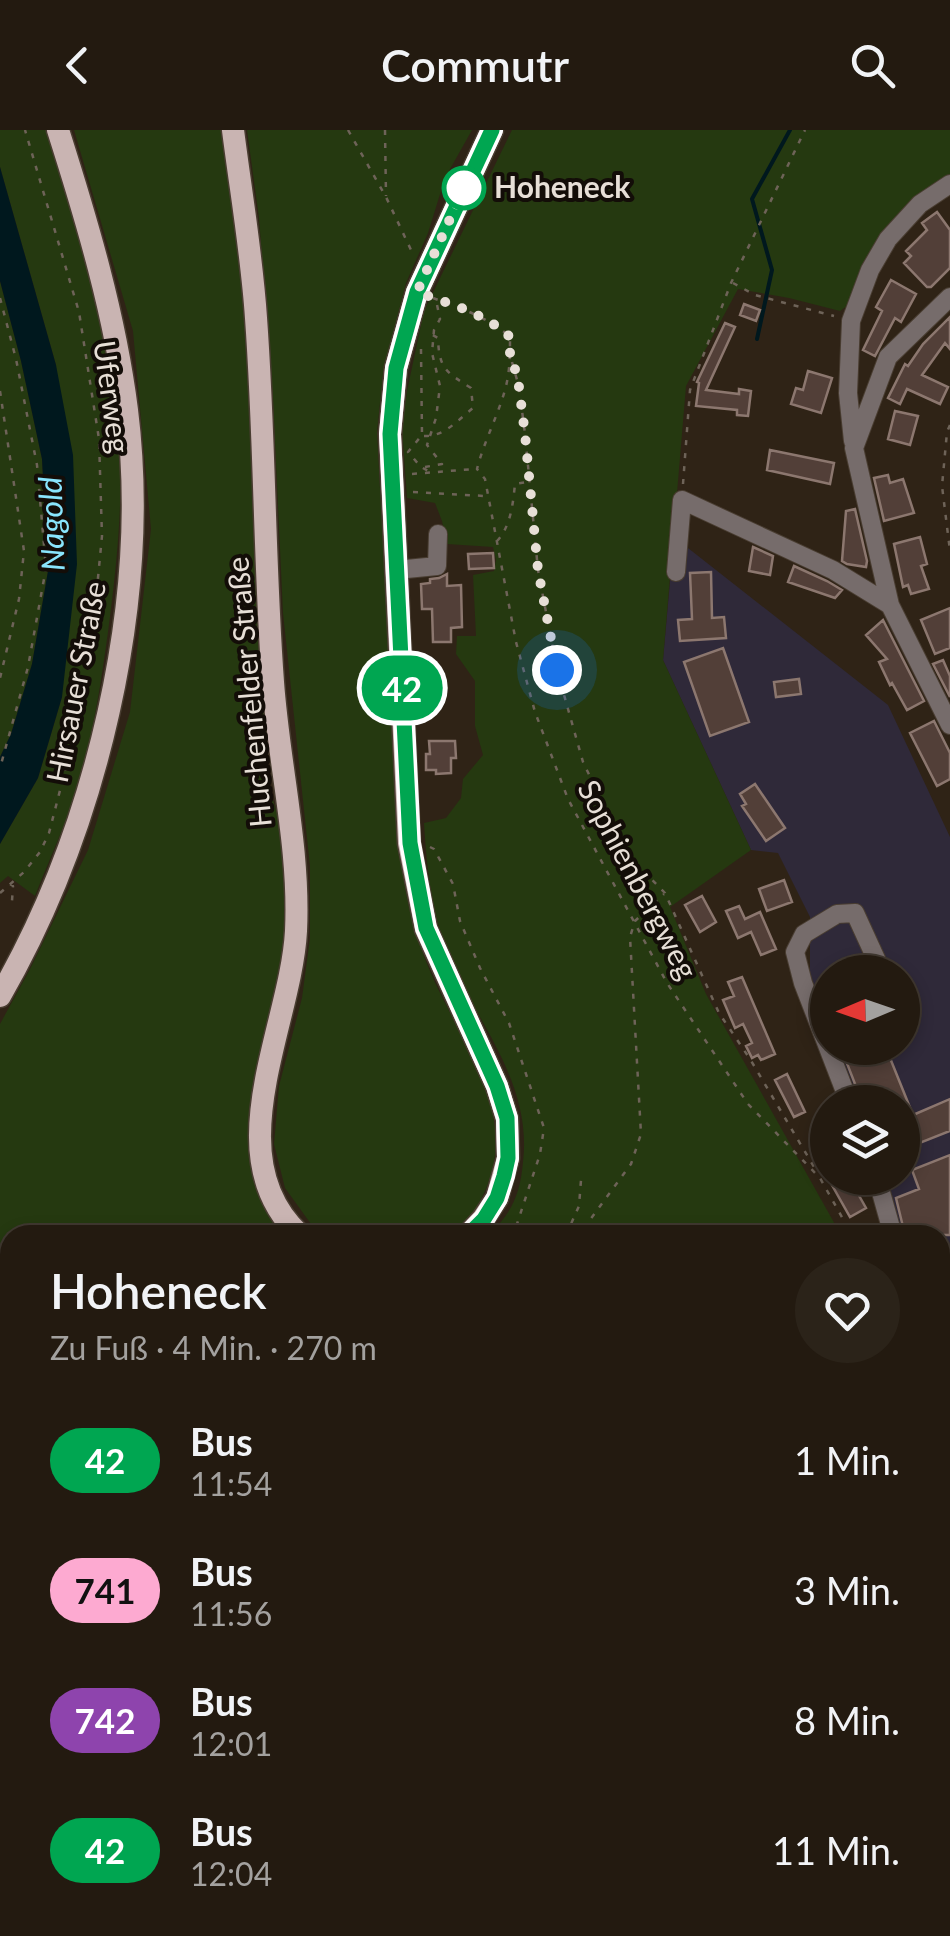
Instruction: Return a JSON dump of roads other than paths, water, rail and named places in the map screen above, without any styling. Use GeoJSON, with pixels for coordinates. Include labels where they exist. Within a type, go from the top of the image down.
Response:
{"type":"FeatureCollection","features":[{"type":"Feature","properties":{"kind":"main road","name":"Hirsauer Straße"},"geometry":{"type":"LineString","coordinates":[[0,996],[51,894],[80,815],[112,689],[131,546],[131,455],[121,371],[102,282],[58,130]]}},
{"type":"Feature","properties":{"kind":"main road","name":"Huchenfelder Straße"},"geometry":{"type":"LineString","coordinates":[[234,130],[256,315],[273,686],[298,890],[292,968],[266,1086],[259,1150],[265,1183],[292,1225]]}},
{"type":"Feature","properties":{"kind":"main road"},"geometry":{"type":"LineString","coordinates":[[478,1225],[501,1187],[508,1158],[507,1118],[497,1086],[426,928],[419,896],[410,843],[396,570],[397,482],[390,434],[396,368],[406,327],[427,268],[492,130]]}},
{"type":"Feature","properties":{"kind":"street"},"geometry":{"type":"LineString","coordinates":[[950,184],[920,204],[888,239],[870,270],[851,321],[848,393],[854,448],[890,605],[950,725]]}},
{"type":"Feature","properties":{"kind":"street"},"geometry":{"type":"LineString","coordinates":[[854,448],[888,357],[950,297]]}},
{"type":"Feature","properties":{"kind":"street"},"geometry":{"type":"LineString","coordinates":[[676,572],[682,500],[833,570],[890,605]]}},
{"type":"Feature","properties":{"kind":"street"},"geometry":{"type":"LineString","coordinates":[[396,570],[437,566],[438,534]]}},
{"type":"Feature","properties":{"kind":"street"},"geometry":{"type":"LineString","coordinates":[[810,1002],[795,952],[804,934],[837,914],[855,913],[874,955]]}},
{"type":"Feature","properties":{"kind":"street"},"geometry":{"type":"LineString","coordinates":[[882,1195],[890,1225]]}},
{"type":"Feature","properties":{"kind":"water","name":"Nagold"},"geometry":{"type":"Polygon","coordinates":[[[0,167],[56,365],[73,455],[77,564],[62,697],[38,778],[0,844],[0,757],[32,664],[48,571],[42,459],[0,281],[0,167]]]}},
{"type":"Feature","properties":{"kind":"waterway"},"geometry":{"type":"LineString","coordinates":[[757,339],[772,270],[752,199],[790,130]]}},
{"type":"Feature","properties":{"kind":"place","name":"Hoheneck"},"geometry":{"type":"Point","coordinates":[464,188]}}]}
